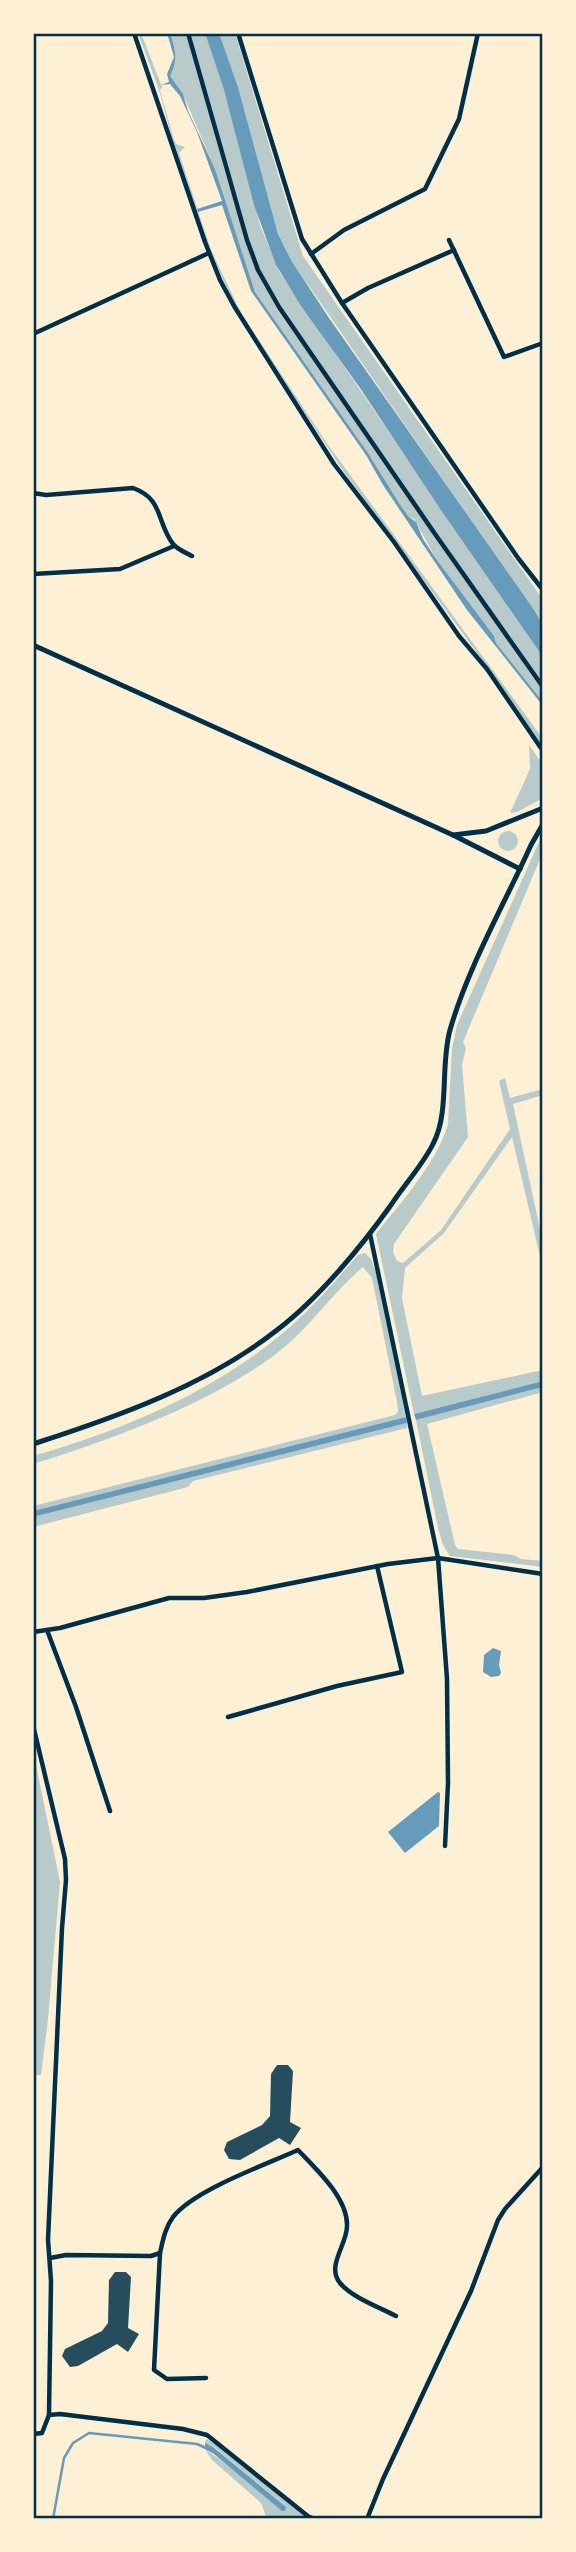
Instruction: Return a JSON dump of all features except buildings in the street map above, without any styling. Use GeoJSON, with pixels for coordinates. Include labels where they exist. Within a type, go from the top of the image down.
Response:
{"type":"FeatureCollection","features":[{"type":"Feature","properties":{"kind":"street"},"geometry":{"type":"LineString","coordinates":[[134,33],[209,253],[234,306],[334,464],[394,542],[459,636],[487,669],[543,751]]}},
{"type":"Feature","properties":{"kind":"street"},"geometry":{"type":"LineString","coordinates":[[188,33],[228,178],[258,270],[279,307],[543,687]]}},
{"type":"Feature","properties":{"kind":"street"},"geometry":{"type":"LineString","coordinates":[[238,33],[302,239],[342,303],[543,590]]}},
{"type":"Feature","properties":{"kind":"street"},"geometry":{"type":"LineString","coordinates":[[311,254],[344,230],[425,189],[459,120],[478,33]]}},
{"type":"Feature","properties":{"kind":"street"},"geometry":{"type":"LineString","coordinates":[[449,240],[504,357],[543,343]]}},
{"type":"Feature","properties":{"kind":"street"},"geometry":{"type":"LineString","coordinates":[[342,303],[368,288],[454,250]]}},
{"type":"Feature","properties":{"kind":"street"},"geometry":{"type":"LineString","coordinates":[[33,334],[209,253]]}},
{"type":"Feature","properties":{"kind":"street"},"geometry":{"type":"LineString","coordinates":[[33,493],[46,495],[132,488],[146,493],[156,505],[174,546],[192,556]]}},
{"type":"Feature","properties":{"kind":"street"},"geometry":{"type":"LineString","coordinates":[[33,574],[121,569],[174,546]]}},
{"type":"Feature","properties":{"kind":"street"},"geometry":{"type":"LineString","coordinates":[[33,645],[453,835],[520,869]]}},
{"type":"Feature","properties":{"kind":"street"},"geometry":{"type":"LineString","coordinates":[[453,835],[486,831],[543,808]]}},
{"type":"Feature","properties":{"kind":"street"},"geometry":{"type":"LineString","coordinates":[[33,1444],[89,1426],[200,1379],[253,1348],[300,1311],[370,1234],[434,1143],[441,1118],[445,1047],[454,1014],[543,824]]}},
{"type":"Feature","properties":{"kind":"street"},"geometry":{"type":"LineString","coordinates":[[370,1234],[438,1558],[447,1679],[448,1783],[445,1846]]}},
{"type":"Feature","properties":{"kind":"street"},"geometry":{"type":"LineString","coordinates":[[33,1632],[169,1598],[204,1598],[247,1592],[377,1566],[438,1558],[543,1574]]}},
{"type":"Feature","properties":{"kind":"street"},"geometry":{"type":"LineString","coordinates":[[228,1717],[337,1686],[402,1672],[377,1566]]}},
{"type":"Feature","properties":{"kind":"street"},"geometry":{"type":"LineString","coordinates":[[47,1630],[110,1811]]}},
{"type":"Feature","properties":{"kind":"street"},"geometry":{"type":"LineString","coordinates":[[33,1725],[65,1859],[66,1880],[48,2240],[50,2415],[42,2433],[33,2434]]}},
{"type":"Feature","properties":{"kind":"street"},"geometry":{"type":"LineString","coordinates":[[206,2378],[167,2379],[154,2370],[160,2253],[164,2232],[174,2215],[202,2194],[298,2150],[317,2170],[345,2212],[347,2227],[337,2255],[335,2274],[339,2283],[396,2316]]}},
{"type":"Feature","properties":{"kind":"street"},"geometry":{"type":"LineString","coordinates":[[367,2519],[471,2291],[498,2220],[543,2167]]}},
{"type":"Feature","properties":{"kind":"street"},"geometry":{"type":"LineString","coordinates":[[50,2258],[66,2255],[151,2256],[160,2253]]}},
{"type":"Feature","properties":{"kind":"street"},"geometry":{"type":"LineString","coordinates":[[50,2415],[183,2428],[207,2435],[277,2493],[315,2519]]}},
{"type":"Feature","properties":{"kind":"shaded area"},"geometry":{"type":"Polygon","coordinates":[[[138,33],[141,33],[162,87],[160,90],[174,140],[176,144],[185,147],[179,153],[211,250],[241,313],[326,442],[543,739],[543,748],[489,669],[346,475],[241,317],[211,255],[173,142],[160,93],[138,33]]]}},
{"type":"Feature","properties":{"kind":"shaded area"},"geometry":{"type":"Polygon","coordinates":[[[170,33],[186,33],[227,179],[257,270],[433,535],[543,689],[543,702],[496,643],[494,636],[437,560],[414,519],[409,517],[401,506],[368,453],[255,292],[215,169],[185,99],[169,76],[175,55],[170,33]]]}},
{"type":"Feature","properties":{"kind":"shaded area"},"geometry":{"type":"Polygon","coordinates":[[[189,33],[205,33],[224,90],[260,225],[280,273],[543,657],[543,684],[454,560],[280,306],[259,269],[247,239],[189,33]]]}},
{"type":"Feature","properties":{"kind":"shaded area"},"geometry":{"type":"Polygon","coordinates":[[[219,33],[235,33],[303,256],[543,600],[543,625],[291,260],[278,234],[238,87],[219,33]]]}},
{"type":"Feature","properties":{"kind":"shaded area"},"geometry":{"type":"Polygon","coordinates":[[[529,745],[543,765],[543,798],[510,813],[530,769],[529,745]]]}},
{"type":"Feature","properties":{"kind":"shaded area"},"geometry":{"type":"Polygon","coordinates":[[[504,831],[512,831],[518,841],[512,851],[504,851],[498,845],[498,837],[504,831]]]}},
{"type":"Feature","properties":{"kind":"shaded area"},"geometry":{"type":"Polygon","coordinates":[[[543,833],[543,852],[463,1042],[466,1048],[462,1065],[468,1137],[394,1244],[393,1252],[397,1261],[403,1263],[441,1230],[510,1129],[499,1081],[505,1078],[510,1098],[543,1089],[543,1095],[513,1104],[543,1243],[543,1269],[512,1137],[444,1233],[405,1268],[402,1298],[422,1396],[543,1370],[543,1381],[414,1414],[376,1234],[417,1182],[442,1140],[448,1125],[452,1049],[457,1025],[543,833]]]}},
{"type":"Feature","properties":{"kind":"shaded area"},"geometry":{"type":"Polygon","coordinates":[[[365,1253],[371,1259],[376,1273],[406,1417],[33,1511],[33,1506],[395,1415],[398,1412],[397,1402],[372,1278],[363,1267],[288,1344],[250,1372],[159,1418],[33,1464],[33,1456],[132,1422],[196,1392],[226,1374],[293,1324],[358,1255],[365,1253]]]}},
{"type":"Feature","properties":{"kind":"shaded area"},"geometry":{"type":"Polygon","coordinates":[[[543,1387],[543,1392],[427,1424],[458,1549],[543,1561],[543,1567],[450,1556],[443,1545],[438,1528],[416,1420],[543,1387]]]}},
{"type":"Feature","properties":{"kind":"shaded area"},"geometry":{"type":"Polygon","coordinates":[[[407,1423],[407,1428],[193,1481],[188,1487],[33,1527],[33,1517],[407,1423]]]}},
{"type":"Feature","properties":{"kind":"shaded area"},"geometry":{"type":"Polygon","coordinates":[[[33,1750],[60,1882],[41,2075],[33,2075],[33,1750]]]}},
{"type":"Feature","properties":{"kind":"shaded area"},"geometry":{"type":"Polygon","coordinates":[[[206,2439],[309,2519],[297,2516],[293,2519],[267,2519],[261,2503],[212,2460],[205,2449],[286,2507],[214,2447],[205,2443],[206,2439]]]}},
{"type":"Feature","properties":{"kind":"water"},"geometry":{"type":"Polygon","coordinates":[[[167,33],[170,33],[175,55],[170,76],[183,94],[215,169],[255,292],[368,453],[401,506],[416,522],[437,560],[494,636],[496,643],[543,702],[543,706],[467,610],[383,485],[366,455],[251,291],[222,205],[198,212],[197,209],[222,201],[197,132],[180,96],[170,84],[161,85],[169,82],[167,74],[174,57],[167,33]]]}},
{"type":"Feature","properties":{"kind":"water"},"geometry":{"type":"Polygon","coordinates":[[[205,33],[219,33],[238,87],[278,234],[291,260],[532,607],[543,625],[543,657],[301,306],[276,265],[254,205],[224,90],[205,33]]]}},
{"type":"Feature","properties":{"kind":"water"},"geometry":{"type":"Polygon","coordinates":[[[543,1381],[543,1387],[416,1420],[414,1414],[543,1381]]]}},
{"type":"Feature","properties":{"kind":"water"},"geometry":{"type":"Polygon","coordinates":[[[406,1417],[407,1423],[33,1517],[33,1511],[406,1417]]]}},
{"type":"Feature","properties":{"kind":"water"},"geometry":{"type":"Polygon","coordinates":[[[493,1648],[501,1651],[501,1673],[491,1677],[483,1672],[484,1655],[493,1648]]]}},
{"type":"Feature","properties":{"kind":"water"},"geometry":{"type":"Polygon","coordinates":[[[438,1792],[439,1826],[405,1853],[388,1832],[438,1792]]]}},
{"type":"Feature","properties":{"kind":"water"},"geometry":{"type":"Polygon","coordinates":[[[205,2443],[286,2507],[285,2511],[205,2449],[205,2443]]]}},
{"type":"Feature","properties":{"kind":"waterway"},"geometry":{"type":"LineString","coordinates":[[53,2519],[64,2458],[73,2443],[89,2433],[197,2444],[208,2449]]}}]}
